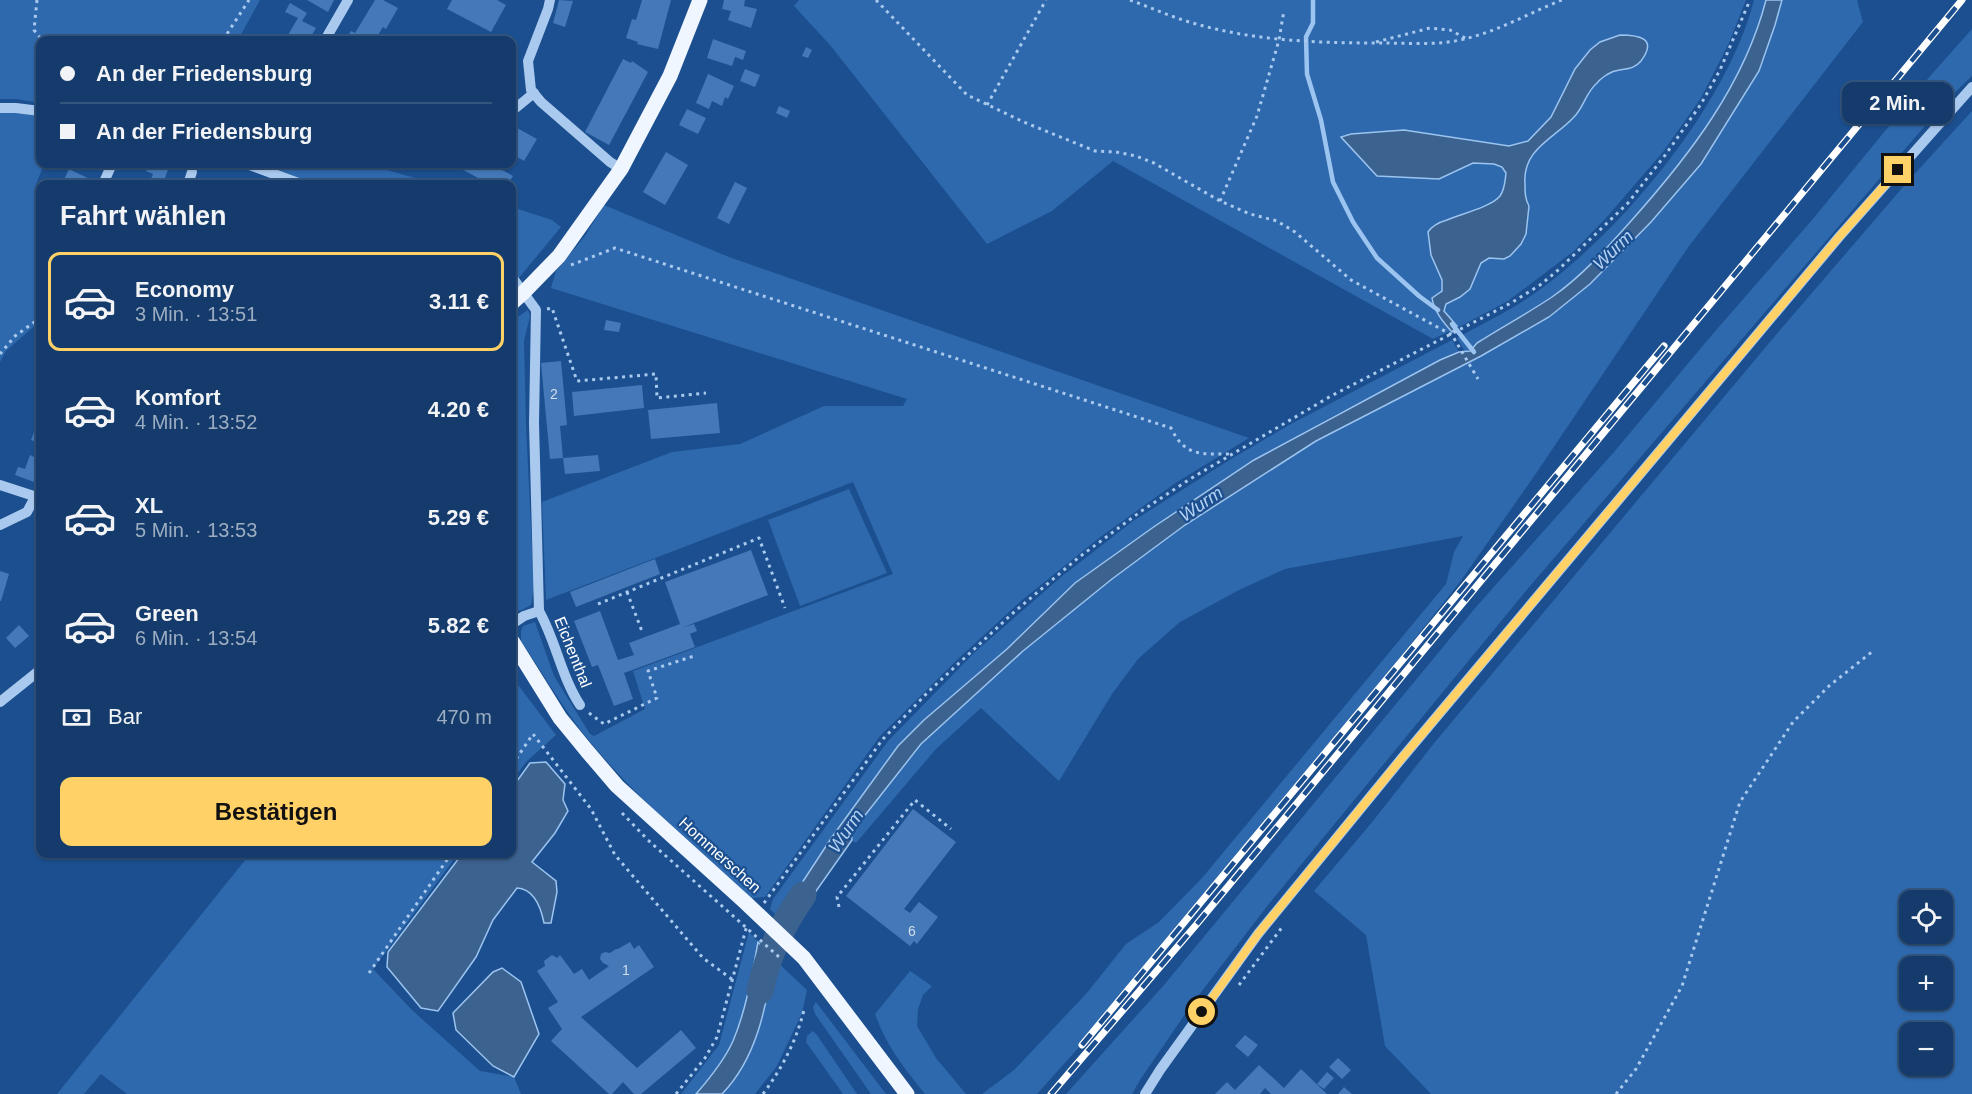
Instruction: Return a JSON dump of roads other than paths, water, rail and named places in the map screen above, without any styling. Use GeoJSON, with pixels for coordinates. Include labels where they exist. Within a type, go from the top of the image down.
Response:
{"type":"FeatureCollection","features":[{"type":"Feature","properties":{"kind":"main road"},"geometry":{"type":"LineString","coordinates":[[517,298],[559,256],[621,170],[670,76],[700,0]]}},
{"type":"Feature","properties":{"kind":"main road","name":"Hommerschen"},"geometry":{"type":"LineString","coordinates":[[516,647],[560,718],[617,786],[804,958],[907,1094]]}},
{"type":"Feature","properties":{"kind":"street"},"geometry":{"type":"LineString","coordinates":[[327,36],[348,0]]}},
{"type":"Feature","properties":{"kind":"street"},"geometry":{"type":"LineString","coordinates":[[550,0],[528,61],[531,90],[541,102],[621,170]]}},
{"type":"Feature","properties":{"kind":"street"},"geometry":{"type":"LineString","coordinates":[[1145,1094],[1258,934],[1402,758],[1839,237],[1972,87]]}},
{"type":"Feature","properties":{"kind":"street"},"geometry":{"type":"LineString","coordinates":[[516,108],[534,93]]}},
{"type":"Feature","properties":{"kind":"street"},"geometry":{"type":"LineString","coordinates":[[0,108],[36,110]]}},
{"type":"Feature","properties":{"kind":"street"},"geometry":{"type":"LineString","coordinates":[[259,168],[290,180]]}},
{"type":"Feature","properties":{"kind":"street"},"geometry":{"type":"LineString","coordinates":[[189,180],[192,172]]}},
{"type":"Feature","properties":{"kind":"street","name":"Eichenthal"},"geometry":{"type":"LineString","coordinates":[[517,298],[536,310],[534,423],[539,611],[569,688],[580,705]]}},
{"type":"Feature","properties":{"kind":"street"},"geometry":{"type":"LineString","coordinates":[[0,485],[36,496]]}},
{"type":"Feature","properties":{"kind":"street"},"geometry":{"type":"LineString","coordinates":[[0,525],[27,512],[36,500]]}},
{"type":"Feature","properties":{"kind":"street","name":"Eichenthal"},"geometry":{"type":"LineString","coordinates":[[516,621],[539,611]]}},
{"type":"Feature","properties":{"kind":"street"},"geometry":{"type":"LineString","coordinates":[[0,702],[36,673]]}},
{"type":"Feature","properties":{"kind":"water"},"geometry":{"type":"Polygon","coordinates":[[[1766,0],[1782,0],[1759,71],[1701,164],[1651,222],[1590,284],[1549,317],[1481,356],[1316,441],[1185,525],[1112,579],[1023,651],[921,744],[851,833],[852,840],[788,931],[779,918],[832,837],[898,746],[924,720],[1007,649],[1075,583],[1254,460],[1440,360],[1459,352],[1470,351],[1477,343],[1552,297],[1583,271],[1653,196],[1712,118],[1744,61],[1766,0]]]}},
{"type":"Feature","properties":{"kind":"water"},"geometry":{"type":"Polygon","coordinates":[[[1620,35],[1644,39],[1648,47],[1646,53],[1638,64],[1612,72],[1600,80],[1590,91],[1574,117],[1534,153],[1525,172],[1525,193],[1529,206],[1526,234],[1521,244],[1510,256],[1504,259],[1489,258],[1481,263],[1470,289],[1446,304],[1444,311],[1457,326],[1452,332],[1439,316],[1433,303],[1432,298],[1442,291],[1442,280],[1431,255],[1428,232],[1439,223],[1496,200],[1503,191],[1506,173],[1502,167],[1494,164],[1473,163],[1439,179],[1377,176],[1341,137],[1351,134],[1404,130],[1509,146],[1528,141],[1551,117],[1575,69],[1590,50],[1600,42],[1620,35]]]}},
{"type":"Feature","properties":{"kind":"water"},"geometry":{"type":"Polygon","coordinates":[[[546,762],[565,784],[563,800],[568,811],[555,833],[532,862],[556,881],[557,892],[551,923],[544,923],[533,896],[517,888],[493,920],[476,957],[438,1011],[421,1008],[387,967],[388,952],[459,858],[516,858],[516,782],[530,763],[546,762]]]}},
{"type":"Feature","properties":{"kind":"water"},"geometry":{"type":"Polygon","coordinates":[[[758,942],[774,959],[763,1013],[752,1048],[734,1080],[722,1094],[696,1094],[721,1062],[738,1029],[758,942]]]}},
{"type":"Feature","properties":{"kind":"water"},"geometry":{"type":"Polygon","coordinates":[[[502,968],[521,982],[539,1034],[514,1077],[493,1066],[456,1030],[453,1013],[493,972],[502,968]]]}},
{"type":"Feature","properties":{"kind":"waterway"},"geometry":{"type":"LineString","coordinates":[[1313,0],[1313,23],[1306,37],[1307,74],[1321,120],[1333,182],[1353,222],[1377,258],[1438,310]]}},
{"type":"Feature","properties":{"kind":"waterway"},"geometry":{"type":"LineString","coordinates":[[1452,324],[1474,352]]}},
{"type":"Feature","properties":{"kind":"waterway","name":"Wurm"},"geometry":{"type":"LineString","coordinates":[[760,991],[776,941],[803,895]]}},
{"type":"Feature","properties":{"kind":"railway"},"geometry":{"type":"LineString","coordinates":[[1051,1094],[1196,925],[1962,0]]}},
{"type":"Feature","properties":{"kind":"railway"},"geometry":{"type":"LineString","coordinates":[[1082,1045],[1664,346]]}}]}
